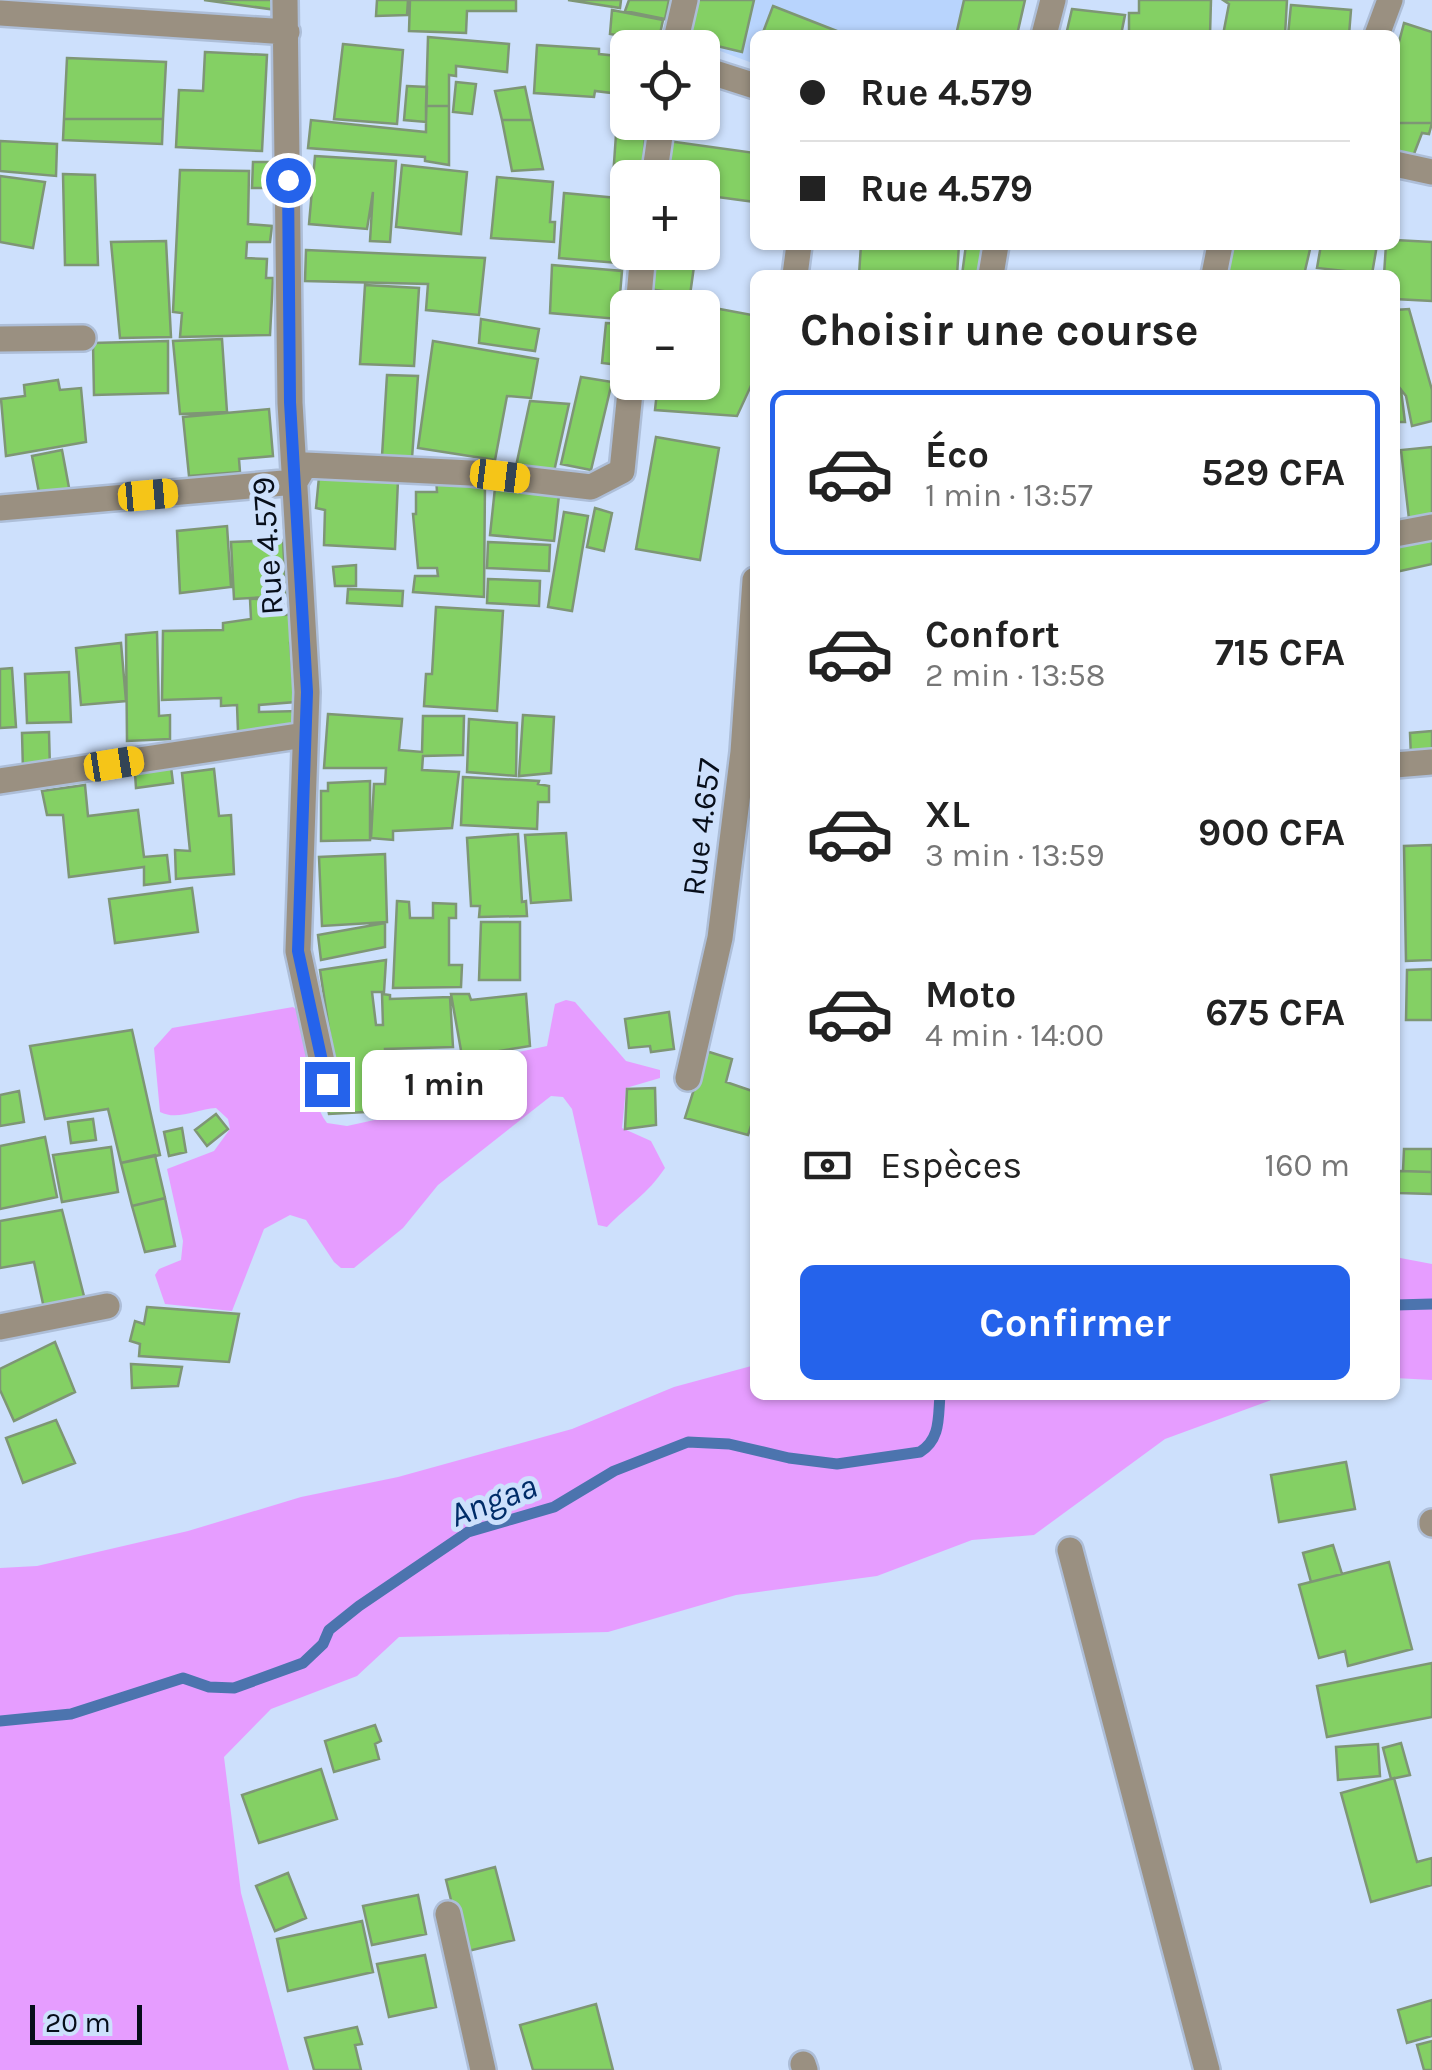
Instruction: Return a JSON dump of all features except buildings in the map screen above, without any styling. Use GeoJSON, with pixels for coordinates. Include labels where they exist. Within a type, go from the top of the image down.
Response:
{"type":"FeatureCollection","features":[{"type":"Feature","properties":{"kind":"street","name":"Rue 4.579"},"geometry":{"type":"LineString","coordinates":[[285,0],[295,482],[306,663],[298,951],[327,1084]]}},
{"type":"Feature","properties":{"kind":"street"},"geometry":{"type":"LineString","coordinates":[[678,30],[685,0]]}},
{"type":"Feature","properties":{"kind":"street"},"geometry":{"type":"LineString","coordinates":[[1045,30],[1053,0]]}},
{"type":"Feature","properties":{"kind":"street"},"geometry":{"type":"LineString","coordinates":[[1379,30],[1390,0]]}},
{"type":"Feature","properties":{"kind":"street"},"geometry":{"type":"LineString","coordinates":[[0,13],[286,32]]}},
{"type":"Feature","properties":{"kind":"street"},"geometry":{"type":"LineString","coordinates":[[720,75],[750,84]]}},
{"type":"Feature","properties":{"kind":"street"},"geometry":{"type":"LineString","coordinates":[[1400,165],[1432,172]]}},
{"type":"Feature","properties":{"kind":"street"},"geometry":{"type":"LineString","coordinates":[[0,339],[83,338]]}},
{"type":"Feature","properties":{"kind":"street"},"geometry":{"type":"LineString","coordinates":[[0,508],[295,482],[304,465],[470,472],[590,487],[622,471],[628,400]]}},
{"type":"Feature","properties":{"kind":"street"},"geometry":{"type":"LineString","coordinates":[[1400,533],[1432,527]]}},
{"type":"Feature","properties":{"kind":"street","name":"Rue 4.657"},"geometry":{"type":"LineString","coordinates":[[688,1078],[720,938],[744,752],[750,658]]}},
{"type":"Feature","properties":{"kind":"street"},"geometry":{"type":"LineString","coordinates":[[0,781],[305,735]]}},
{"type":"Feature","properties":{"kind":"street"},"geometry":{"type":"LineString","coordinates":[[1400,765],[1432,762]]}},
{"type":"Feature","properties":{"kind":"street"},"geometry":{"type":"LineString","coordinates":[[0,1327],[107,1306]]}},
{"type":"Feature","properties":{"kind":"street"},"geometry":{"type":"LineString","coordinates":[[1070,1550],[1207,2070]]}},
{"type":"Feature","properties":{"kind":"street"},"geometry":{"type":"LineString","coordinates":[[448,1914],[484,2070]]}},
{"type":"Feature","properties":{"kind":"shaded area"},"geometry":{"type":"Polygon","coordinates":[[[697,0],[1025,0],[1018,30],[750,30],[750,62],[720,51],[720,30],[690,30],[697,0]]]}},
{"type":"Feature","properties":{"kind":"shaded area"},"geometry":{"type":"Polygon","coordinates":[[[575,1002],[626,1061],[660,1070],[660,1078],[626,1088],[622,1128],[651,1141],[665,1168],[607,1227],[598,1225],[572,1109],[563,1097],[551,1096],[438,1185],[403,1228],[354,1268],[341,1268],[306,1220],[290,1215],[264,1229],[232,1311],[165,1304],[155,1275],[159,1269],[181,1260],[183,1241],[167,1169],[214,1151],[230,1129],[228,1119],[216,1108],[180,1115],[160,1112],[154,1048],[172,1028],[293,1007],[308,1029],[320,1110],[327,1123],[347,1126],[379,1119],[391,1095],[484,1076],[495,1057],[547,1046],[555,1004],[575,1002]]]}},
{"type":"Feature","properties":{"kind":"shaded area"},"geometry":{"type":"Polygon","coordinates":[[[1400,1258],[1432,1264],[1432,1380],[1400,1378],[1400,1258]]]}},
{"type":"Feature","properties":{"kind":"shaded area"},"geometry":{"type":"Polygon","coordinates":[[[750,1366],[750,1400],[1271,1400],[1165,1439],[1034,1535],[972,1540],[877,1576],[736,1595],[608,1632],[399,1637],[357,1676],[271,1709],[224,1757],[241,1893],[289,2070],[0,2070],[0,1568],[37,1566],[188,1531],[301,1497],[398,1477],[572,1429],[674,1387],[750,1366]]]}},
{"type":"Feature","properties":{"kind":"waterway","name":"Angaa"},"geometry":{"type":"LineString","coordinates":[[1400,1305],[1432,1304]]}},
{"type":"Feature","properties":{"kind":"waterway","name":"Angaa"},"geometry":{"type":"LineString","coordinates":[[0,1721],[71,1714],[183,1678],[209,1687],[234,1688],[303,1663],[323,1644],[329,1630],[359,1606],[468,1532],[554,1507],[614,1471],[688,1442],[729,1444],[837,1464],[920,1452],[935,1434],[940,1400]]}},
{"type":"Feature","properties":{"kind":"route"},"geometry":{"type":"LineString","coordinates":[[288,180],[290,402],[307,692],[298,951],[301,980],[313,1009],[327,1084]]}}]}
